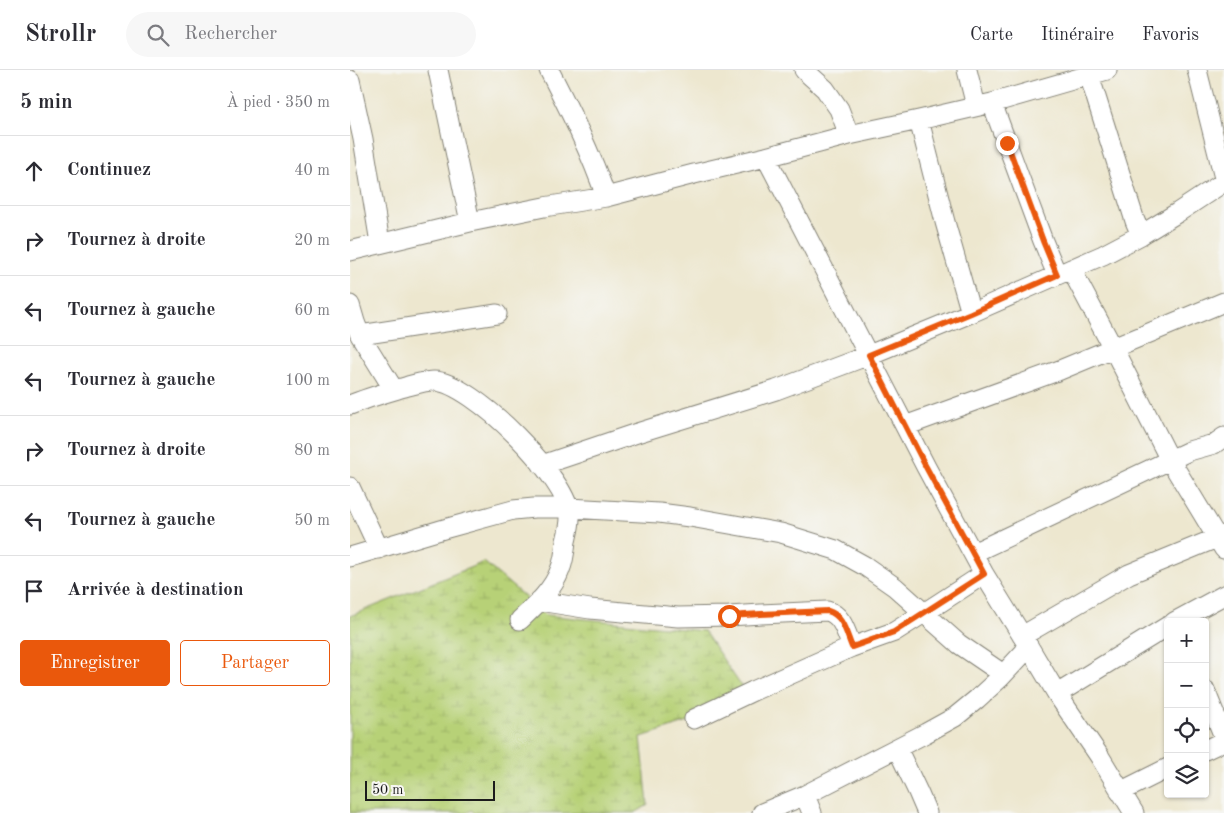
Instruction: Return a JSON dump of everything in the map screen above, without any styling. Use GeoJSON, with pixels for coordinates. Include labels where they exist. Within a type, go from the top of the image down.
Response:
{"type":"FeatureCollection","features":[{"type":"Feature","properties":{"kind":"street"},"geometry":{"type":"LineString","coordinates":[[438,70],[470,222]]}},
{"type":"Feature","properties":{"kind":"street"},"geometry":{"type":"LineString","coordinates":[[549,70],[580,133],[606,197]]}},
{"type":"Feature","properties":{"kind":"street"},"geometry":{"type":"LineString","coordinates":[[804,70],[825,89],[839,109],[849,135]]}},
{"type":"Feature","properties":{"kind":"street"},"geometry":{"type":"LineString","coordinates":[[762,813],[805,795],[954,717],[1004,674],[1026,642],[1129,574],[1222,541],[1170,460],[1113,348],[1043,241],[984,104],[967,70]]}},
{"type":"Feature","properties":{"kind":"street"},"geometry":{"type":"LineString","coordinates":[[1197,70],[1216,113],[1224,178]]}},
{"type":"Feature","properties":{"kind":"street"},"geometry":{"type":"LineString","coordinates":[[350,251],[544,206],[606,197],[849,135],[984,104],[1098,73],[1135,221],[1141,235]]}},
{"type":"Feature","properties":{"kind":"street"},"geometry":{"type":"LineString","coordinates":[[350,80],[380,243]]}},
{"type":"Feature","properties":{"kind":"street"},"geometry":{"type":"LineString","coordinates":[[919,120],[947,230],[971,313]]}},
{"type":"Feature","properties":{"kind":"street"},"geometry":{"type":"LineString","coordinates":[[766,157],[926,467],[984,574],[1057,694],[1100,757],[1127,805],[1164,772]]}},
{"type":"Feature","properties":{"kind":"street"},"geometry":{"type":"LineString","coordinates":[[542,465],[776,390],[869,355],[971,313],[1103,255],[1178,213],[1224,182]]}},
{"type":"Feature","properties":{"kind":"street"},"geometry":{"type":"LineString","coordinates":[[905,426],[1060,370],[1224,302]]}},
{"type":"Feature","properties":{"kind":"street"},"geometry":{"type":"LineString","coordinates":[[350,305],[360,335],[394,390]]}},
{"type":"Feature","properties":{"kind":"street"},"geometry":{"type":"LineString","coordinates":[[360,335],[497,314]]}},
{"type":"Feature","properties":{"kind":"street"},"geometry":{"type":"LineString","coordinates":[[350,405],[394,390],[434,381],[444,382],[481,404],[514,432],[542,465],[569,508],[570,519],[560,572],[539,601],[520,620]]}},
{"type":"Feature","properties":{"kind":"street"},"geometry":{"type":"LineString","coordinates":[[973,553],[1189,451],[1214,444],[1224,437]]}},
{"type":"Feature","properties":{"kind":"street"},"geometry":{"type":"LineString","coordinates":[[350,487],[379,549]]}},
{"type":"Feature","properties":{"kind":"street"},"geometry":{"type":"LineString","coordinates":[[350,557],[513,510],[534,508],[659,513],[781,533],[836,550],[865,566],[895,587],[959,644],[1004,674]]}},
{"type":"Feature","properties":{"kind":"street"},"geometry":{"type":"LineString","coordinates":[[694,719],[852,647],[894,632],[984,574]]}},
{"type":"Feature","properties":{"kind":"street"},"geometry":{"type":"LineString","coordinates":[[1181,618],[1224,595]]}},
{"type":"Feature","properties":{"kind":"street"},"geometry":{"type":"LineString","coordinates":[[539,601],[590,609],[678,617],[828,611],[834,612],[840,618],[852,647]]}},
{"type":"Feature","properties":{"kind":"street"},"geometry":{"type":"LineString","coordinates":[[1057,694],[1164,628]]}},
{"type":"Feature","properties":{"kind":"street"},"geometry":{"type":"LineString","coordinates":[[1209,700],[1224,737]]}},
{"type":"Feature","properties":{"kind":"street"},"geometry":{"type":"LineString","coordinates":[[1209,748],[1224,741]]}},
{"type":"Feature","properties":{"kind":"street"},"geometry":{"type":"LineString","coordinates":[[897,748],[927,813]]}},
{"type":"Feature","properties":{"kind":"street"},"geometry":{"type":"LineString","coordinates":[[805,795],[812,813]]}},
{"type":"Feature","properties":{"kind":"green space"},"geometry":{"type":"Polygon","coordinates":[[[484,562],[546,615],[704,631],[752,702],[641,737],[648,805],[635,813],[474,813],[472,810],[466,813],[350,813],[350,616],[484,562]]]}},
{"type":"Feature","properties":{"kind":"route"},"geometry":{"type":"LineString","coordinates":[[729,616],[834,612],[840,618],[852,647],[894,632],[984,574],[926,467],[869,355],[1057,275],[1007,143]]}}]}
